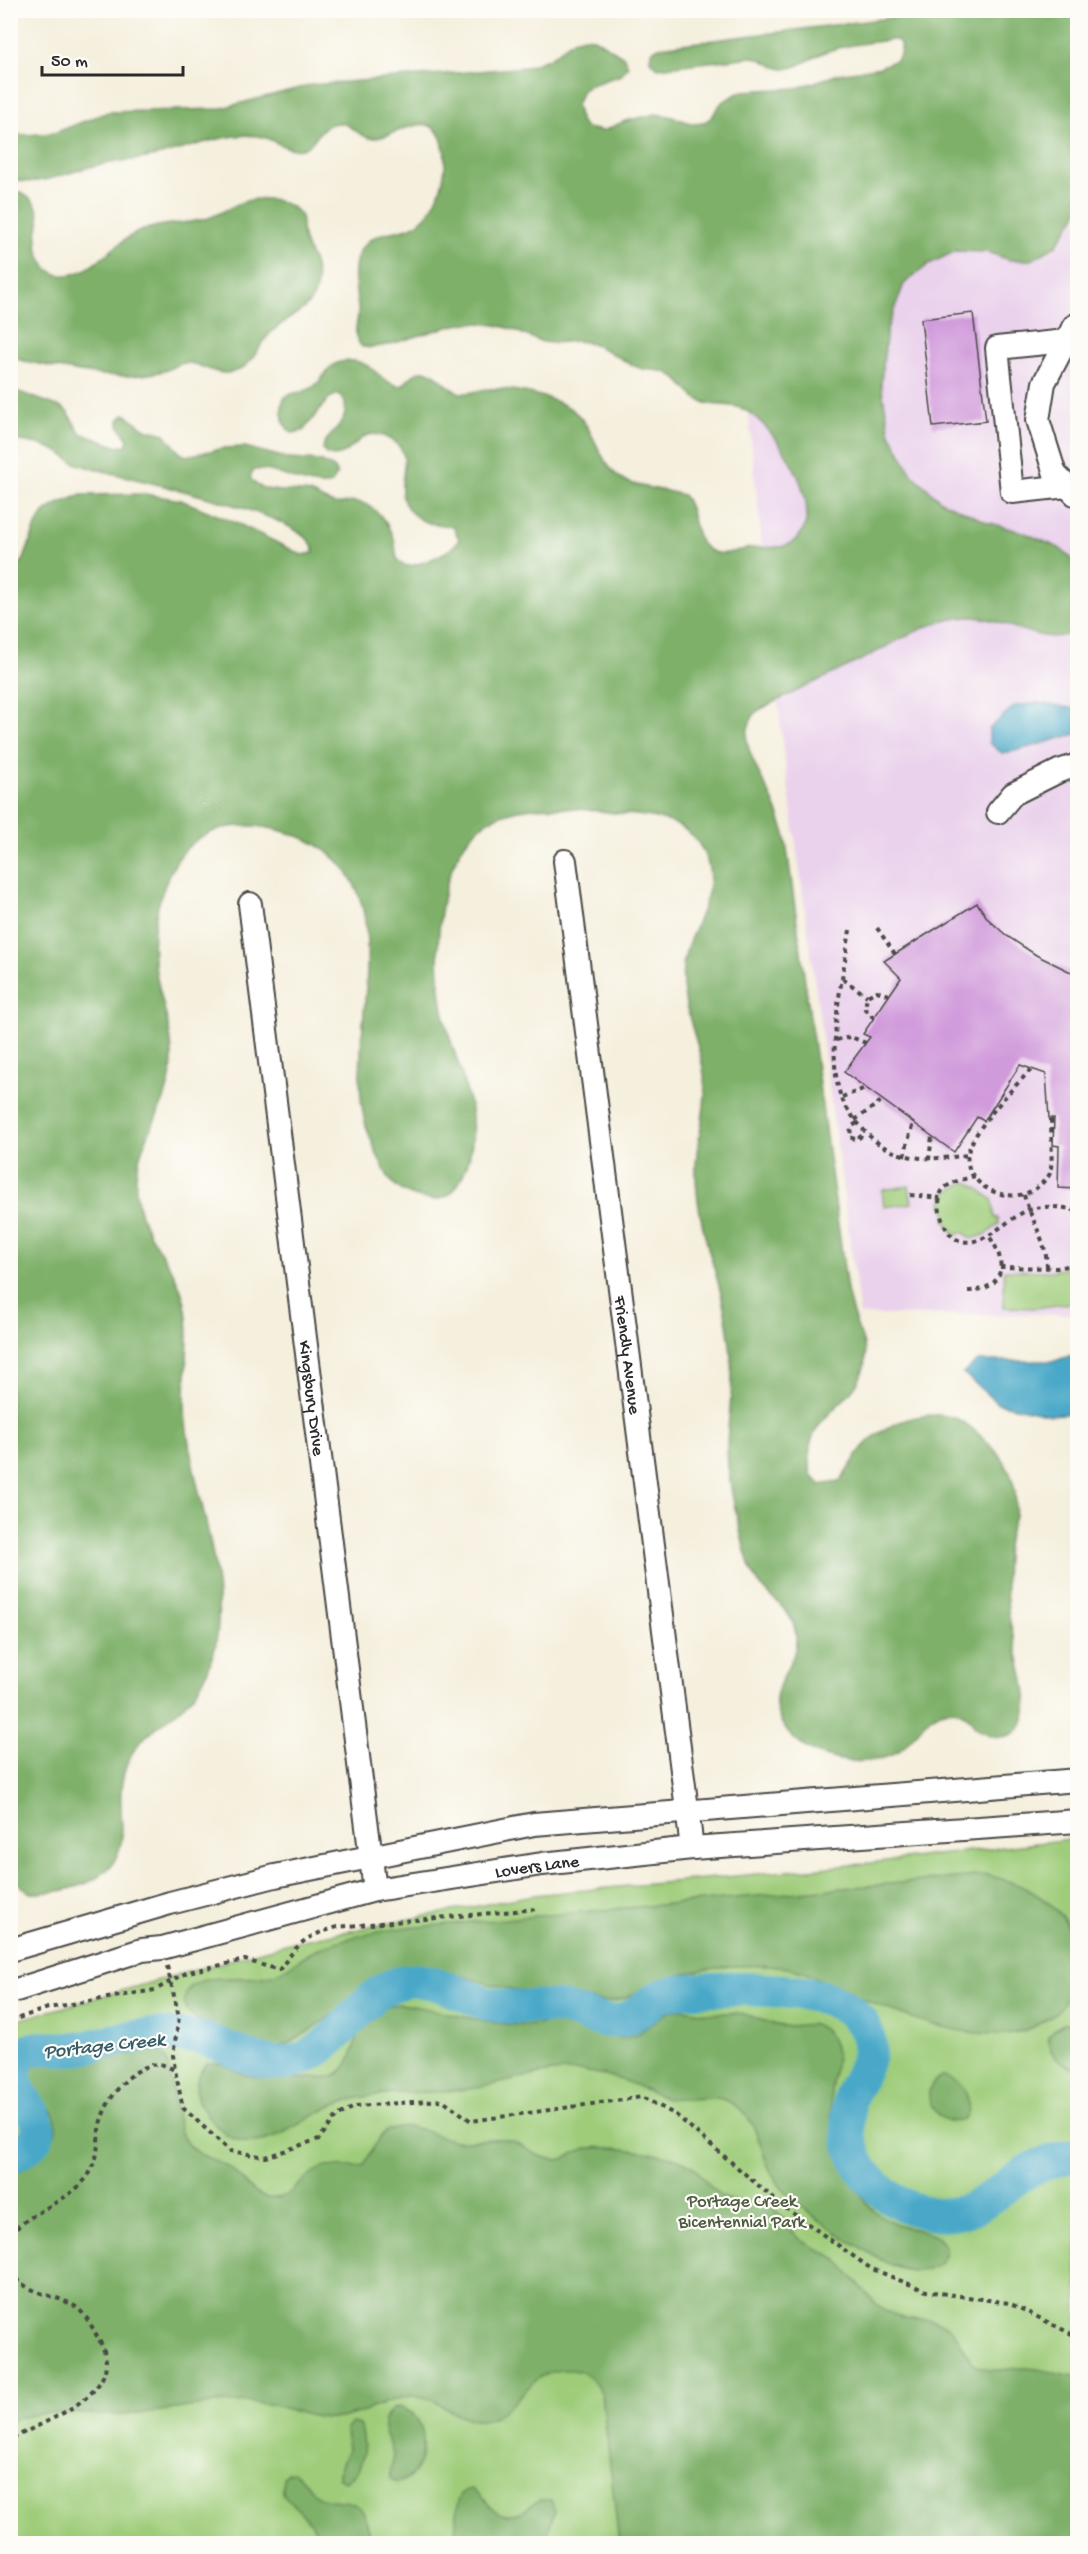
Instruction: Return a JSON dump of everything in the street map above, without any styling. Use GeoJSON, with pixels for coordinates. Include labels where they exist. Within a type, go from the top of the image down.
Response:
{"type":"FeatureCollection","features":[{"type":"Feature","properties":{"kind":"street"},"geometry":{"type":"LineString","coordinates":[[1072,333],[1044,383],[1038,420],[1055,474],[1072,491]]}},
{"type":"Feature","properties":{"kind":"street"},"geometry":{"type":"LineString","coordinates":[[1072,333],[997,348],[1012,492],[1072,491]]}},
{"type":"Feature","properties":{"kind":"street"},"geometry":{"type":"LineString","coordinates":[[998,812],[1013,794],[1059,771],[1077,765]]}},
{"type":"Feature","properties":{"kind":"street","name":"Friendly Avenue"},"geometry":{"type":"LineString","coordinates":[[565,861],[692,1848]]}},
{"type":"Feature","properties":{"kind":"street","name":"Kingsbury Drive"},"geometry":{"type":"LineString","coordinates":[[250,904],[375,1890]]}},
{"type":"Feature","properties":{"kind":"street"},"geometry":{"type":"LineString","coordinates":[[10,1950],[170,1903],[274,1876],[534,1824],[1077,1780]]}},
{"type":"Feature","properties":{"kind":"street","name":"Lovers Lane"},"geometry":{"type":"LineString","coordinates":[[10,1992],[142,1950],[162,1948],[375,1890],[542,1864],[692,1848],[1077,1821]]}},
{"type":"Feature","properties":{"kind":"path"},"geometry":{"type":"LineString","coordinates":[[877,928],[895,954]]}},
{"type":"Feature","properties":{"kind":"path"},"geometry":{"type":"LineString","coordinates":[[850,930],[836,1021],[837,1070],[842,1097],[856,1121],[871,1139],[892,1153],[929,1160],[968,1155]]}},
{"type":"Feature","properties":{"kind":"path"},"geometry":{"type":"LineString","coordinates":[[843,979],[867,996]]}},
{"type":"Feature","properties":{"kind":"path"},"geometry":{"type":"LineString","coordinates":[[867,996],[877,991],[890,995]]}},
{"type":"Feature","properties":{"kind":"path"},"geometry":{"type":"LineString","coordinates":[[867,996],[866,1009],[874,1018]]}},
{"type":"Feature","properties":{"kind":"path"},"geometry":{"type":"LineString","coordinates":[[836,1040],[851,1037],[866,1043]]}},
{"type":"Feature","properties":{"kind":"path"},"geometry":{"type":"LineString","coordinates":[[1031,1070],[1014,1086],[977,1132],[968,1155],[979,1182],[994,1193],[1011,1197],[1024,1195],[1040,1186],[1050,1174],[1051,1118]]}},
{"type":"Feature","properties":{"kind":"path"},"geometry":{"type":"LineString","coordinates":[[842,1097],[866,1088]]}},
{"type":"Feature","properties":{"kind":"path"},"geometry":{"type":"LineString","coordinates":[[865,1132],[857,1140],[850,1137],[851,1127],[856,1121],[883,1100]]}},
{"type":"Feature","properties":{"kind":"path"},"geometry":{"type":"LineString","coordinates":[[904,1156],[913,1123]]}},
{"type":"Feature","properties":{"kind":"path"},"geometry":{"type":"LineString","coordinates":[[929,1160],[932,1136]]}},
{"type":"Feature","properties":{"kind":"path"},"geometry":{"type":"LineString","coordinates":[[975,1176],[950,1185],[943,1190],[940,1198],[943,1220],[948,1233],[957,1240],[967,1242],[979,1240],[1012,1217],[1028,1210],[1047,1207],[1077,1211],[1077,1203]]}},
{"type":"Feature","properties":{"kind":"path"},"geometry":{"type":"LineString","coordinates":[[910,1195],[940,1198]]}},
{"type":"Feature","properties":{"kind":"path"},"geometry":{"type":"LineString","coordinates":[[1024,1195],[1028,1210],[1044,1241],[1047,1268]]}},
{"type":"Feature","properties":{"kind":"path"},"geometry":{"type":"LineString","coordinates":[[968,1291],[984,1289],[994,1283],[999,1275],[1000,1253],[988,1235]]}},
{"type":"Feature","properties":{"kind":"path"},"geometry":{"type":"LineString","coordinates":[[1000,1267],[1047,1268],[1077,1264]]}},
{"type":"Feature","properties":{"kind":"path"},"geometry":{"type":"LineString","coordinates":[[10,2022],[48,2008],[155,1990],[188,1972],[245,1960],[279,1970],[300,1942],[337,1927],[537,1909]]}},
{"type":"Feature","properties":{"kind":"path"},"geometry":{"type":"LineString","coordinates":[[162,1948],[179,2017],[173,2055],[183,2108],[230,2151],[266,2157],[319,2139],[337,2116],[356,2106],[443,2100],[471,2121],[642,2097],[676,2115],[780,2204],[870,2268],[926,2291],[1009,2303],[1077,2337]]}},
{"type":"Feature","properties":{"kind":"path"},"geometry":{"type":"LineString","coordinates":[[10,2235],[18,2226],[67,2194],[86,2178],[98,2156],[100,2124],[111,2096],[136,2072],[159,2064],[175,2070]]}},
{"type":"Feature","properties":{"kind":"path"},"geometry":{"type":"LineString","coordinates":[[10,2272],[17,2281],[45,2296],[71,2304],[85,2316],[105,2350],[107,2366],[98,2386],[76,2405],[53,2420],[10,2440]]}},
{"type":"Feature","properties":{"kind":"shaded area"},"geometry":{"type":"Polygon","coordinates":[[[1077,68],[1078,1314],[860,1315],[782,740],[718,117],[1077,68]]]}},
{"type":"Feature","properties":{"kind":"green space"},"geometry":{"type":"Polygon","coordinates":[[[944,11],[1077,11],[1078,211],[1056,246],[1032,260],[1010,260],[987,252],[956,251],[929,264],[904,284],[887,329],[881,384],[890,433],[912,474],[941,501],[987,522],[1025,533],[1059,548],[1077,563],[1077,630],[1053,637],[984,618],[971,617],[931,625],[757,711],[751,721],[747,741],[785,834],[847,1290],[855,1322],[865,1348],[864,1367],[859,1380],[852,1391],[816,1430],[809,1454],[811,1475],[821,1485],[840,1480],[870,1440],[896,1423],[915,1417],[943,1415],[958,1419],[995,1450],[1011,1475],[1016,1504],[1007,1544],[1006,1575],[1009,1616],[1026,1695],[1025,1716],[1022,1724],[1011,1734],[998,1737],[977,1728],[961,1712],[944,1711],[925,1723],[899,1751],[871,1761],[855,1761],[839,1760],[809,1750],[787,1731],[779,1717],[776,1704],[777,1692],[792,1660],[795,1648],[795,1628],[788,1614],[753,1574],[736,1513],[727,1450],[732,1378],[730,1343],[724,1305],[704,1231],[697,1193],[696,1158],[705,1087],[701,1057],[685,998],[683,967],[710,881],[709,866],[696,840],[677,825],[653,817],[553,808],[523,809],[508,813],[494,818],[473,833],[458,855],[447,881],[438,942],[441,1000],[471,1109],[472,1144],[468,1162],[457,1186],[451,1193],[440,1199],[425,1199],[402,1191],[391,1181],[366,1126],[360,1089],[367,961],[365,920],[354,884],[331,855],[292,834],[254,826],[229,827],[205,835],[188,847],[171,872],[159,903],[155,922],[154,952],[156,973],[172,1048],[171,1073],[163,1103],[144,1144],[136,1173],[138,1206],[143,1221],[179,1285],[187,1315],[186,1422],[216,1572],[218,1624],[216,1644],[207,1673],[190,1699],[143,1739],[129,1759],[121,1788],[122,1834],[119,1850],[112,1863],[103,1874],[90,1882],[61,1891],[30,1893],[10,1877],[11,577],[24,559],[36,525],[44,513],[55,505],[81,495],[145,494],[181,500],[241,525],[302,555],[313,553],[314,549],[302,535],[278,521],[245,509],[78,464],[47,447],[11,440],[11,389],[63,408],[80,433],[118,447],[126,445],[128,440],[119,426],[119,420],[125,414],[145,429],[165,434],[180,453],[186,456],[225,448],[245,447],[290,459],[320,461],[334,468],[337,474],[333,482],[327,485],[308,483],[261,470],[254,470],[250,477],[261,487],[276,491],[309,493],[335,504],[357,502],[370,506],[388,527],[394,540],[397,558],[404,565],[409,566],[434,558],[452,548],[459,539],[453,527],[422,521],[407,508],[402,486],[404,456],[400,447],[390,439],[369,435],[343,454],[335,456],[326,454],[323,449],[324,443],[340,425],[345,415],[345,402],[338,394],[329,398],[303,431],[292,433],[284,422],[282,405],[284,399],[291,394],[313,387],[333,365],[338,363],[354,361],[361,363],[395,385],[402,386],[415,374],[428,371],[461,393],[485,389],[507,389],[537,395],[564,405],[582,419],[610,468],[618,476],[640,486],[683,495],[690,507],[699,539],[708,550],[713,552],[725,553],[789,544],[800,535],[806,521],[806,504],[792,465],[768,430],[755,417],[738,407],[704,402],[668,373],[637,367],[596,345],[578,341],[544,342],[497,325],[466,323],[383,346],[361,346],[356,336],[358,312],[355,264],[358,255],[371,239],[409,228],[422,219],[430,211],[441,188],[445,164],[442,141],[436,130],[429,125],[410,127],[389,135],[370,138],[346,125],[336,123],[325,127],[310,144],[302,149],[287,147],[263,137],[233,136],[161,155],[94,166],[32,182],[11,179],[11,136],[54,133],[108,112],[218,109],[311,85],[527,67],[550,58],[573,40],[584,37],[594,38],[624,57],[628,66],[621,75],[588,86],[582,91],[576,105],[581,123],[586,128],[603,131],[625,121],[655,114],[694,124],[703,123],[711,118],[722,102],[742,91],[797,88],[839,74],[880,67],[896,60],[900,55],[901,45],[897,40],[891,40],[846,46],[825,52],[795,67],[783,69],[752,57],[658,68],[650,61],[655,49],[944,11]]]}},
{"type":"Feature","properties":{"kind":"green space"},"geometry":{"type":"Polygon","coordinates":[[[11,189],[27,197],[38,210],[37,246],[41,258],[51,271],[61,275],[81,272],[125,239],[143,230],[205,219],[250,200],[269,199],[282,202],[300,215],[304,241],[315,266],[317,281],[315,293],[302,310],[266,338],[246,365],[229,373],[185,363],[149,374],[104,375],[11,357],[11,189]]]}},
{"type":"Feature","properties":{"kind":"green space"},"geometry":{"type":"Polygon","coordinates":[[[965,1182],[976,1186],[992,1199],[995,1218],[998,1218],[999,1224],[987,1234],[972,1239],[963,1232],[955,1236],[945,1220],[946,1212],[942,1204],[944,1194],[965,1182]]]}},
{"type":"Feature","properties":{"kind":"green space"},"geometry":{"type":"Polygon","coordinates":[[[909,1186],[912,1203],[884,1207],[882,1190],[909,1186]]]}},
{"type":"Feature","properties":{"kind":"green space"},"geometry":{"type":"Polygon","coordinates":[[[1077,1266],[1077,1302],[1036,1308],[1004,1307],[1004,1270],[1050,1271],[1077,1266]]]}},
{"type":"Feature","properties":{"kind":"green space","name":"Portage Creek Bicentennial Park"},"geometry":{"type":"Polygon","coordinates":[[[1071,1839],[1078,1908],[1077,2025],[1066,2023],[1067,2066],[1077,2070],[1077,2543],[11,2544],[11,2022],[293,1942],[533,1895],[862,1864],[1071,1839]]]}},
{"type":"Feature","properties":{"kind":"green space"},"geometry":{"type":"Polygon","coordinates":[[[987,1875],[1019,1885],[1047,1902],[1066,1922],[1073,1944],[1075,1975],[1068,1997],[1062,2006],[1045,2020],[1014,2033],[983,2034],[942,2027],[882,2007],[800,1971],[761,1966],[724,1967],[688,1973],[672,1977],[625,1998],[605,2002],[561,1993],[505,1988],[454,1974],[415,1970],[385,1979],[309,2031],[287,2044],[273,2048],[253,2045],[198,2020],[185,2005],[189,1989],[208,1979],[268,1976],[329,1944],[396,1929],[987,1875]]]}},
{"type":"Feature","properties":{"kind":"green space"},"geometry":{"type":"Polygon","coordinates":[[[399,2004],[508,2024],[537,2025],[557,2021],[576,2021],[616,2038],[637,2034],[659,2017],[681,2009],[709,2014],[738,2013],[783,2026],[808,2024],[819,2027],[830,2036],[836,2051],[831,2091],[832,2123],[841,2156],[855,2187],[881,2216],[893,2223],[938,2238],[945,2250],[944,2256],[940,2262],[925,2270],[916,2271],[892,2266],[819,2220],[793,2199],[774,2178],[749,2119],[734,2105],[718,2098],[669,2098],[620,2079],[595,2073],[555,2072],[472,2089],[392,2093],[359,2098],[335,2105],[288,2130],[257,2142],[242,2141],[227,2135],[199,2104],[196,2091],[197,2081],[207,2063],[227,2066],[245,2075],[263,2077],[306,2078],[336,2075],[350,2059],[357,2038],[369,2017],[399,2004]]]}},
{"type":"Feature","properties":{"kind":"green space"},"geometry":{"type":"Polygon","coordinates":[[[1066,2023],[1077,2025],[1077,2070],[1060,2061],[1054,2055],[1048,2042],[1050,2035],[1066,2023]]]}},
{"type":"Feature","properties":{"kind":"green space"},"geometry":{"type":"Polygon","coordinates":[[[132,2046],[153,2048],[163,2054],[169,2070],[177,2120],[190,2147],[227,2166],[253,2190],[268,2198],[285,2195],[310,2175],[323,2168],[364,2165],[375,2144],[386,2131],[408,2127],[456,2141],[508,2140],[539,2156],[558,2160],[589,2148],[610,2148],[664,2155],[689,2164],[714,2191],[724,2198],[767,2205],[777,2212],[799,2238],[838,2261],[872,2299],[887,2311],[905,2317],[932,2320],[949,2327],[957,2335],[971,2360],[980,2367],[992,2370],[1031,2368],[1077,2376],[1077,2543],[619,2543],[602,2394],[590,2378],[572,2370],[556,2371],[544,2375],[504,2410],[493,2417],[478,2420],[456,2414],[430,2399],[410,2396],[339,2418],[309,2415],[269,2404],[241,2403],[119,2415],[37,2414],[11,2421],[11,2174],[28,2166],[44,2152],[55,2134],[56,2124],[50,2109],[29,2091],[25,2077],[27,2066],[40,2058],[76,2057],[132,2046]]]}},
{"type":"Feature","properties":{"kind":"green space"},"geometry":{"type":"Polygon","coordinates":[[[942,2076],[956,2081],[968,2098],[967,2113],[963,2120],[953,2122],[944,2119],[932,2107],[929,2098],[930,2090],[934,2082],[942,2076]]]}},
{"type":"Feature","properties":{"kind":"green space"},"geometry":{"type":"Polygon","coordinates":[[[400,2407],[411,2413],[418,2422],[423,2445],[416,2469],[408,2478],[397,2483],[390,2478],[393,2461],[384,2423],[392,2409],[400,2407]]]}},
{"type":"Feature","properties":{"kind":"green space"},"geometry":{"type":"Polygon","coordinates":[[[352,2423],[359,2425],[362,2432],[362,2457],[356,2472],[344,2481],[338,2477],[338,2473],[348,2450],[346,2430],[352,2423]]]}},
{"type":"Feature","properties":{"kind":"green space"},"geometry":{"type":"Polygon","coordinates":[[[293,2472],[316,2495],[348,2502],[359,2507],[365,2516],[373,2543],[322,2543],[312,2524],[283,2494],[283,2478],[287,2473],[293,2472]]]}},
{"type":"Feature","properties":{"kind":"green space"},"geometry":{"type":"Polygon","coordinates":[[[471,2489],[495,2511],[508,2515],[521,2512],[539,2500],[551,2500],[555,2511],[544,2543],[447,2543],[455,2529],[461,2494],[471,2489]]]}},
{"type":"Feature","properties":{"kind":"water"},"geometry":{"type":"Polygon","coordinates":[[[1038,703],[1077,709],[1077,734],[1002,753],[989,743],[989,729],[1014,706],[1038,703]]]}},
{"type":"Feature","properties":{"kind":"water"},"geometry":{"type":"Polygon","coordinates":[[[1077,1353],[1077,1413],[1051,1415],[997,1403],[963,1373],[978,1361],[1055,1361],[1077,1353]]]}},
{"type":"Feature","properties":{"kind":"building"},"geometry":{"type":"Polygon","coordinates":[[[973,313],[986,421],[933,427],[921,319],[973,313]]]}},
{"type":"Feature","properties":{"kind":"building"},"geometry":{"type":"Polygon","coordinates":[[[977,903],[988,919],[1007,936],[1036,955],[1077,975],[1077,1189],[1058,1188],[1059,1146],[1053,1145],[1054,1118],[1049,1118],[1046,1074],[1020,1065],[984,1121],[977,1117],[954,1152],[844,1072],[870,1037],[863,1034],[901,978],[884,961],[977,903]]]}},
{"type":"Feature","properties":{"kind":"waterway","name":"Portage Creek"},"geometry":{"type":"LineString","coordinates":[[10,2157],[28,2147],[37,2136],[38,2126],[34,2115],[16,2082],[16,2064],[25,2052],[43,2048],[75,2049],[128,2038],[171,2035],[203,2039],[263,2062],[284,2063],[303,2058],[320,2049],[375,1996],[390,1986],[407,1981],[428,1982],[489,2004],[507,2007],[560,2008],[608,2021],[629,2018],[665,1995],[698,1990],[746,1989],[794,1992],[814,1995],[838,2003],[862,2024],[869,2042],[866,2064],[849,2103],[848,2123],[857,2160],[866,2175],[878,2188],[893,2199],[929,2213],[945,2215],[972,2209],[1030,2170],[1078,2155]]}}]}
